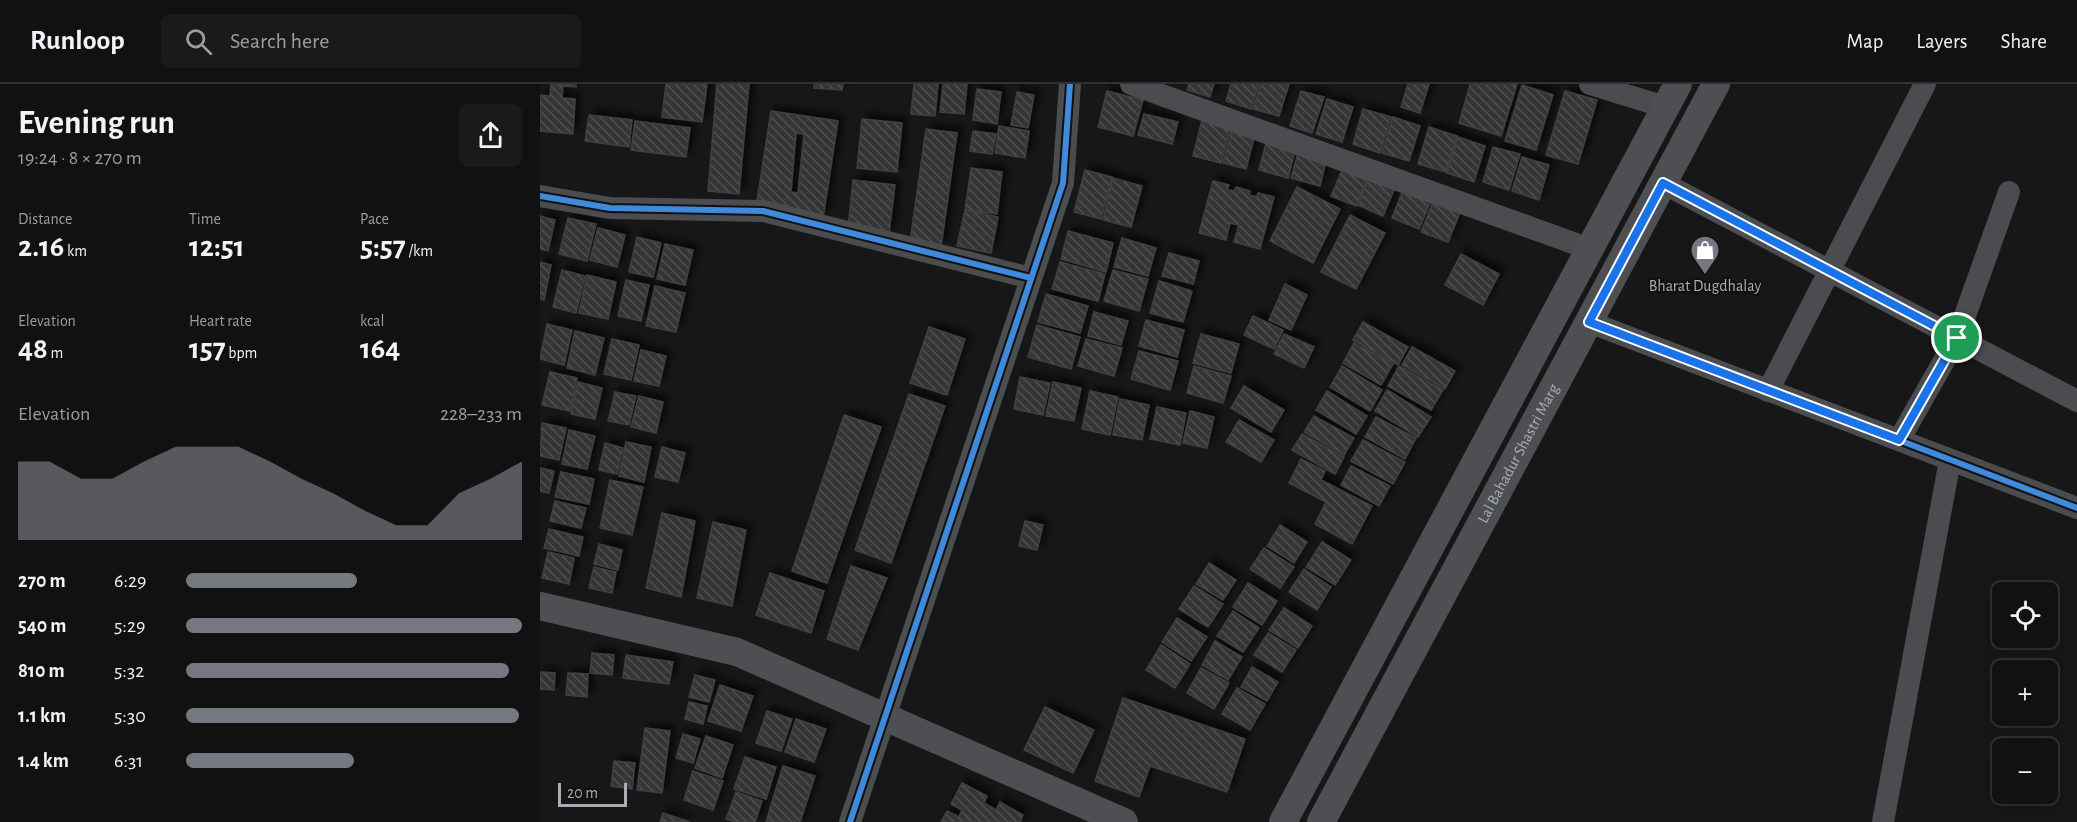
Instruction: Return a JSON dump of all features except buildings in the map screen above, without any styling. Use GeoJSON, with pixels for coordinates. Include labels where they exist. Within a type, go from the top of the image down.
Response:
{"type":"FeatureCollection","features":[{"type":"Feature","properties":{"kind":"main road","name":"Lal Bahadur Shastri Marg"},"geometry":{"type":"LineString","coordinates":[[1321,822],[1716,84]]}},
{"type":"Feature","properties":{"kind":"main road","name":"Lal Bahadur Shastri Marg"},"geometry":{"type":"LineString","coordinates":[[1283,822],[1672,96]]}},
{"type":"Feature","properties":{"kind":"main road"},"geometry":{"type":"LineString","coordinates":[[540,606],[737,652],[1124,822]]}},
{"type":"Feature","properties":{"kind":"street"},"geometry":{"type":"LineString","coordinates":[[850,822],[1063,183],[1070,84]]}},
{"type":"Feature","properties":{"kind":"street"},"geometry":{"type":"LineString","coordinates":[[1131,84],[1590,249]]}},
{"type":"Feature","properties":{"kind":"street"},"geometry":{"type":"LineString","coordinates":[[1590,84],[1672,96]]}},
{"type":"Feature","properties":{"kind":"street"},"geometry":{"type":"LineString","coordinates":[[1768,391],[1925,84]]}},
{"type":"Feature","properties":{"kind":"street"},"geometry":{"type":"LineString","coordinates":[[1663,183],[2077,401]]}},
{"type":"Feature","properties":{"kind":"street"},"geometry":{"type":"LineString","coordinates":[[1899,440],[1957,338],[2009,192]]}},
{"type":"Feature","properties":{"kind":"street"},"geometry":{"type":"LineString","coordinates":[[540,196],[610,208],[763,211],[1031,278]]}},
{"type":"Feature","properties":{"kind":"street"},"geometry":{"type":"LineString","coordinates":[[1589,322],[2077,508]]}},
{"type":"Feature","properties":{"kind":"street"},"geometry":{"type":"LineString","coordinates":[[1883,822],[1950,460]]}},
{"type":"Feature","properties":{"kind":"cycle path"},"geometry":{"type":"LineString","coordinates":[[850,822],[1063,183],[1070,84]]}},
{"type":"Feature","properties":{"kind":"cycle path"},"geometry":{"type":"LineString","coordinates":[[540,196],[610,208],[763,211],[1031,278]]}},
{"type":"Feature","properties":{"kind":"cycle path"},"geometry":{"type":"LineString","coordinates":[[1589,322],[2077,508]]}},
{"type":"Feature","properties":{"kind":"place","name":"Bharat Dugdhalay"},"geometry":{"type":"Point","coordinates":[1705,276]}},
{"type":"Feature","properties":{"kind":"route"},"geometry":{"type":"LineString","coordinates":[[1663,183],[1957,338],[1899,440],[1589,322],[1663,183]]}}]}
